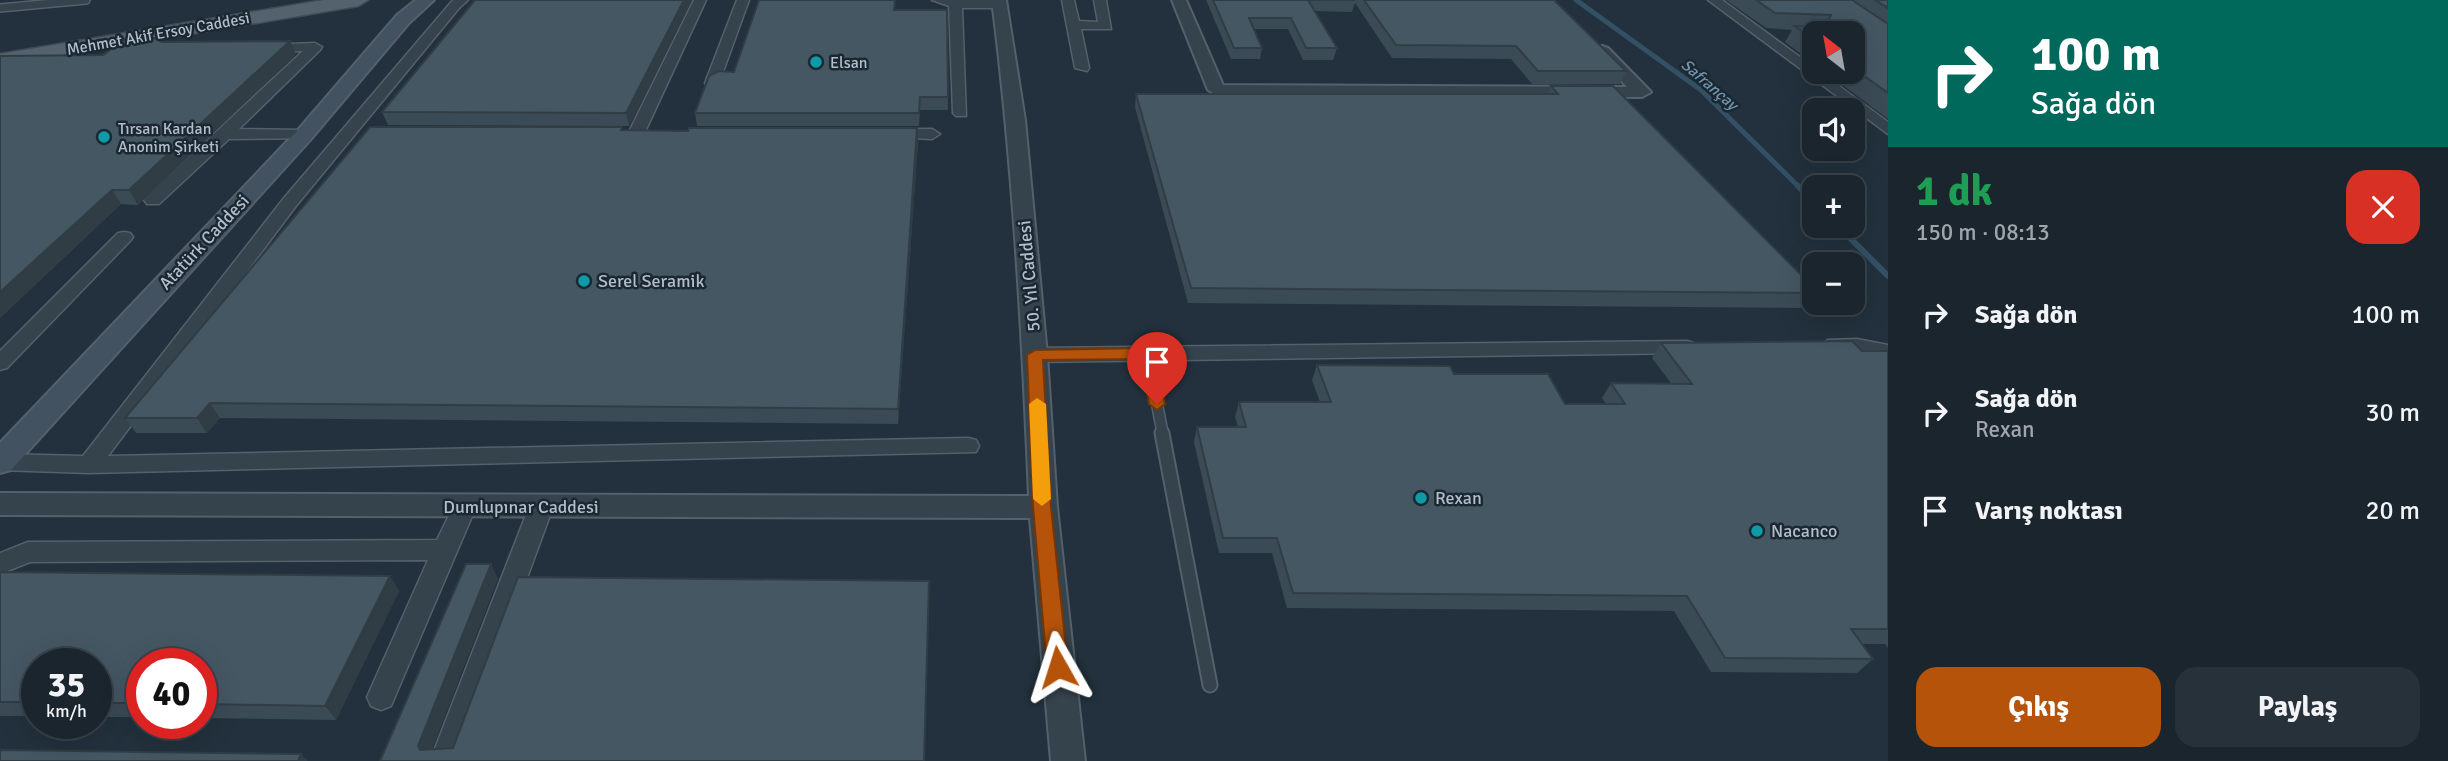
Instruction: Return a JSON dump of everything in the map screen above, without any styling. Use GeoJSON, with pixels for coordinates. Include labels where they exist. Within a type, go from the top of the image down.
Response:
{"type":"FeatureCollection","features":[{"type":"Feature","properties":{"kind":"main road","name":"Mehmet Akif Ersoy Caddesi"},"geometry":{"type":"LineString","coordinates":[[0,47],[285,0]]}},
{"type":"Feature","properties":{"kind":"main road","name":"Mehmet Akif Ersoy Caddesi"},"geometry":{"type":"LineString","coordinates":[[0,60],[358,0]]}},
{"type":"Feature","properties":{"kind":"main road","name":"Atatürk Caddesi"},"geometry":{"type":"LineString","coordinates":[[0,462],[304,135],[403,9],[426,0]]}},
{"type":"Feature","properties":{"kind":"street"},"geometry":{"type":"LineString","coordinates":[[89,465],[290,202],[455,4],[462,0]]}},
{"type":"Feature","properties":{"kind":"street"},"geometry":{"type":"LineString","coordinates":[[636,134],[700,0]]}},
{"type":"Feature","properties":{"kind":"street"},"geometry":{"type":"LineString","coordinates":[[712,83],[743,0]]}},
{"type":"Feature","properties":{"kind":"street"},"geometry":{"type":"LineString","coordinates":[[938,0],[955,4],[1000,2]]}},
{"type":"Feature","properties":{"kind":"street"},"geometry":{"type":"LineString","coordinates":[[1179,0],[1217,90],[1642,92],[1589,38]]}},
{"type":"Feature","properties":{"kind":"street"},"geometry":{"type":"LineString","coordinates":[[1714,0],[1888,129]]}},
{"type":"Feature","properties":{"kind":"street","name":"50. Yıl Caddesi"},"geometry":{"type":"LineString","coordinates":[[1000,2],[1016,120],[1035,355],[1042,507],[1068,761]]}},
{"type":"Feature","properties":{"kind":"street"},"geometry":{"type":"LineString","coordinates":[[955,4],[961,113]]}},
{"type":"Feature","properties":{"kind":"street"},"geometry":{"type":"LineString","coordinates":[[1073,25],[1106,26],[1085,6],[1073,25],[1082,68]]}},
{"type":"Feature","properties":{"kind":"street"},"geometry":{"type":"LineString","coordinates":[[1762,36],[1788,36]]}},
{"type":"Feature","properties":{"kind":"street"},"geometry":{"type":"LineString","coordinates":[[153,200],[314,47],[257,48]]}},
{"type":"Feature","properties":{"kind":"street"},"geometry":{"type":"LineString","coordinates":[[347,133],[374,133]]}},
{"type":"Feature","properties":{"kind":"street"},"geometry":{"type":"LineString","coordinates":[[225,134],[304,135]]}},
{"type":"Feature","properties":{"kind":"street"},"geometry":{"type":"LineString","coordinates":[[878,134],[932,134]]}},
{"type":"Feature","properties":{"kind":"street"},"geometry":{"type":"LineString","coordinates":[[0,363],[124,237]]}},
{"type":"Feature","properties":{"kind":"street"},"geometry":{"type":"LineString","coordinates":[[1805,347],[1857,346],[1888,352]]}},
{"type":"Feature","properties":{"kind":"street"},"geometry":{"type":"LineString","coordinates":[[1035,355],[1714,347]]}},
{"type":"Feature","properties":{"kind":"street"},"geometry":{"type":"LineString","coordinates":[[0,462],[89,465],[968,446]]}},
{"type":"Feature","properties":{"kind":"street","name":"Dumlupınar Caddesi"},"geometry":{"type":"LineString","coordinates":[[0,504],[541,508],[1042,507]]}},
{"type":"Feature","properties":{"kind":"street"},"geometry":{"type":"LineString","coordinates":[[381,697],[464,507]]}},
{"type":"Feature","properties":{"kind":"street"},"geometry":{"type":"LineString","coordinates":[[445,761],[541,508]]}},
{"type":"Feature","properties":{"kind":"street"},"geometry":{"type":"LineString","coordinates":[[0,564],[28,552],[445,550]]}},
{"type":"Feature","properties":{"kind":"lane"},"geometry":{"type":"LineString","coordinates":[[0,6],[5,0]]}},
{"type":"Feature","properties":{"kind":"lane"},"geometry":{"type":"LineString","coordinates":[[0,6],[86,0]]}},
{"type":"Feature","properties":{"kind":"lane"},"geometry":{"type":"LineString","coordinates":[[1147,353],[1210,685]]}},
{"type":"Feature","properties":{"kind":"building"},"geometry":{"type":"Polygon","coordinates":[[[475,0],[684,0],[626,113],[382,112],[475,0]]]}},
{"type":"Feature","properties":{"kind":"building","name":"Elsan"},"geometry":{"type":"Polygon","coordinates":[[[759,0],[895,0],[894,10],[947,10],[948,97],[920,97],[919,113],[695,113],[709,76],[719,71],[734,72],[759,0]]]}},
{"type":"Feature","properties":{"kind":"building"},"geometry":{"type":"Polygon","coordinates":[[[1213,0],[1308,0],[1337,48],[1306,48],[1291,18],[1249,18],[1262,48],[1234,48],[1213,0]]]}},
{"type":"Feature","properties":{"kind":"building"},"geometry":{"type":"Polygon","coordinates":[[[1364,0],[1554,0],[1626,71],[1538,71],[1516,46],[1396,45],[1364,0]]]}},
{"type":"Feature","properties":{"kind":"building"},"geometry":{"type":"Polygon","coordinates":[[[1756,0],[1852,0],[1888,24],[1888,93],[1866,77],[1866,21],[1828,21],[1831,15],[1775,13],[1756,0]]]}},
{"type":"Feature","properties":{"kind":"building"},"geometry":{"type":"Polygon","coordinates":[[[1875,0],[1888,0],[1888,8],[1875,0]]]}},
{"type":"Feature","properties":{"kind":"building","name":"Tırsan Kardan Anonim Şirketi"},"geometry":{"type":"Polygon","coordinates":[[[155,38],[162,42],[290,41],[129,190],[112,190],[0,292],[0,56],[103,55],[125,39],[155,38]]]}},
{"type":"Feature","properties":{"kind":"building"},"geometry":{"type":"Polygon","coordinates":[[[1551,86],[1613,86],[1802,276],[1802,293],[1191,288],[1136,94],[1558,94],[1551,86]]]}},
{"type":"Feature","properties":{"kind":"building","name":"Serel Seramik"},"geometry":{"type":"Polygon","coordinates":[[[370,127],[622,127],[621,130],[688,131],[689,128],[917,128],[898,409],[210,403],[197,418],[125,418],[370,127]]]}},
{"type":"Feature","properties":{"kind":"building"},"geometry":{"type":"Polygon","coordinates":[[[1852,341],[1862,351],[1888,351],[1888,629],[1851,629],[1873,659],[1725,658],[1687,596],[1293,593],[1277,538],[1223,538],[1197,427],[1246,427],[1239,402],[1331,402],[1317,365],[1450,366],[1454,374],[1548,374],[1565,404],[1625,404],[1611,383],[1692,384],[1661,343],[1852,341]]]}},
{"type":"Feature","properties":{"kind":"building"},"geometry":{"type":"Polygon","coordinates":[[[466,564],[491,564],[418,746],[420,750],[453,748],[518,577],[929,581],[924,761],[380,761],[466,564]]]}},
{"type":"Feature","properties":{"kind":"building"},"geometry":{"type":"Polygon","coordinates":[[[0,572],[390,576],[325,706],[217,704],[217,648],[126,648],[126,703],[112,703],[112,648],[21,648],[21,702],[0,702],[0,572]]]}},
{"type":"Feature","properties":{"kind":"building"},"geometry":{"type":"Polygon","coordinates":[[[0,750],[301,754],[298,761],[0,761],[0,750]]]}},
{"type":"Feature","properties":{"kind":"waterway","name":"Safrançay"},"geometry":{"type":"LineString","coordinates":[[1576,0],[1701,90],[1800,188]]}},
{"type":"Feature","properties":{"kind":"waterway","name":"Safrançay"},"geometry":{"type":"LineString","coordinates":[[1850,238],[1888,276]]}},
{"type":"Feature","properties":{"kind":"slow traffic"},"geometry":{"type":"LineString","coordinates":[[1037,404],[1042,499]]}},
{"type":"Feature","properties":{"kind":"place","name":"Elsan"},"geometry":{"type":"Point","coordinates":[816,62]}},
{"type":"Feature","properties":{"kind":"place","name":"Tırsan Kardan Anonim Şirketi"},"geometry":{"type":"Point","coordinates":[104,137]}},
{"type":"Feature","properties":{"kind":"place","name":"Serel Seramik"},"geometry":{"type":"Point","coordinates":[584,281]}},
{"type":"Feature","properties":{"kind":"place","name":"Rexan"},"geometry":{"type":"Point","coordinates":[1421,498]}},
{"type":"Feature","properties":{"kind":"place","name":"Nacanco"},"geometry":{"type":"Point","coordinates":[1757,531]}},
{"type":"Feature","properties":{"kind":"route"},"geometry":{"type":"LineString","coordinates":[[1058,667],[1042,507],[1035,355],[1147,353],[1157,404]]}}]}
